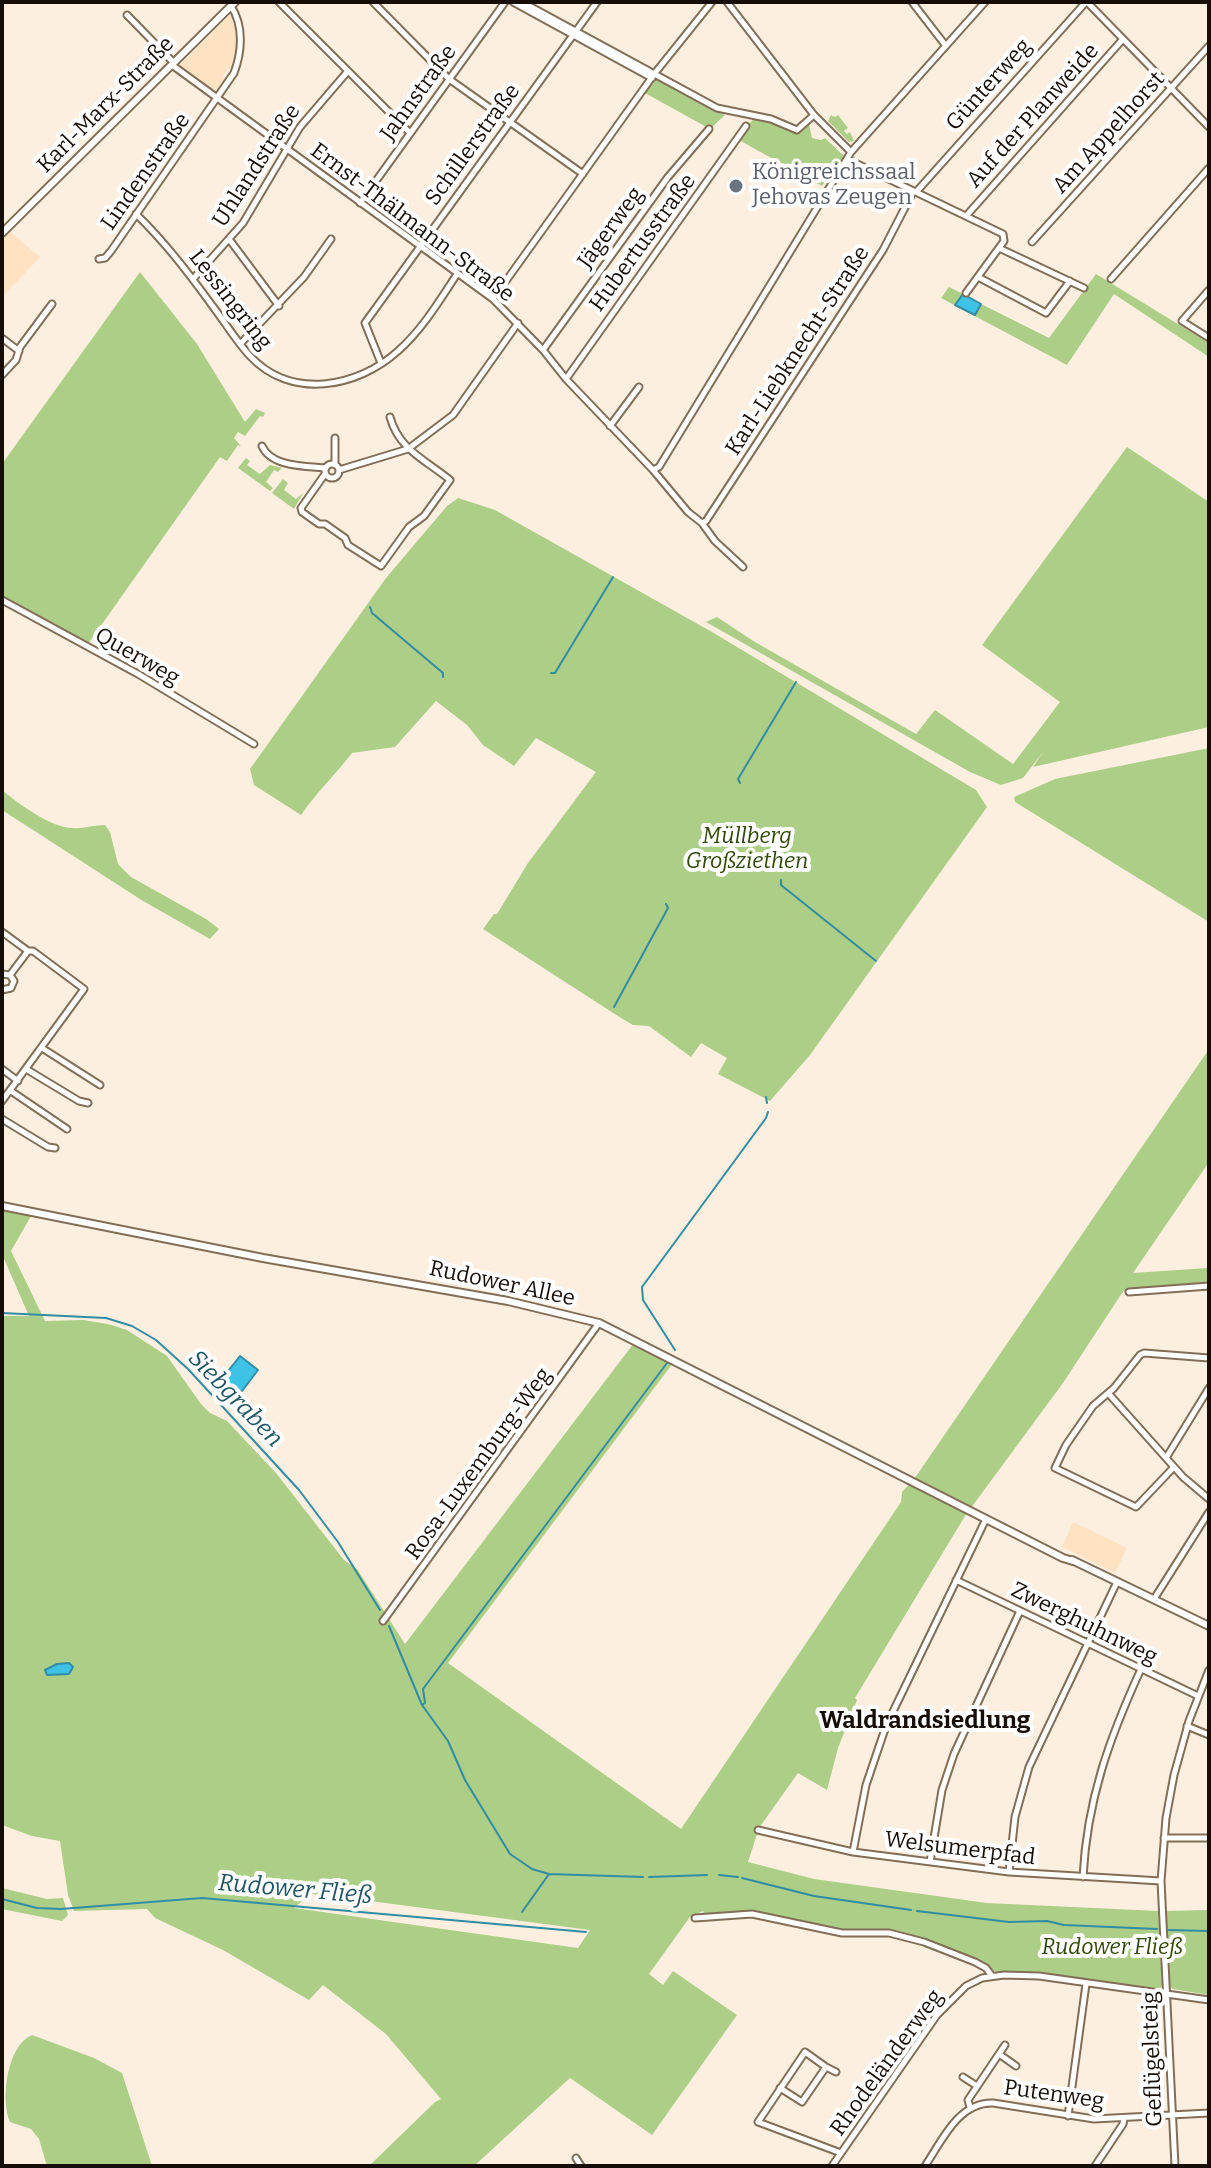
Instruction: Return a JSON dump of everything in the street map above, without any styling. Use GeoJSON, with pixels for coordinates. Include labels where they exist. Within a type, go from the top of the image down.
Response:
{"type":"FeatureCollection","features":[{"type":"Feature","properties":{"kind":"street"},"geometry":{"type":"LineString","coordinates":[[279,2],[410,133]]}},
{"type":"Feature","properties":{"kind":"street"},"geometry":{"type":"LineString","coordinates":[[373,2],[449,79],[583,174]]}},
{"type":"Feature","properties":{"kind":"street","name":"Jahnstraße"},"geometry":{"type":"LineString","coordinates":[[360,203],[505,2]]}},
{"type":"Feature","properties":{"kind":"street"},"geometry":{"type":"LineString","coordinates":[[513,2],[575,32]]}},
{"type":"Feature","properties":{"kind":"street"},"geometry":{"type":"LineString","coordinates":[[522,2],[717,108],[771,119],[791,129],[801,128],[814,115]]}},
{"type":"Feature","properties":{"kind":"street","name":"Schillerstraße"},"geometry":{"type":"LineString","coordinates":[[381,363],[365,323],[597,2]]}},
{"type":"Feature","properties":{"kind":"street"},"geometry":{"type":"LineString","coordinates":[[493,299],[654,76],[712,2]]}},
{"type":"Feature","properties":{"kind":"street"},"geometry":{"type":"LineString","coordinates":[[727,2],[849,157],[1000,232],[1004,241],[966,293]]}},
{"type":"Feature","properties":{"kind":"street"},"geometry":{"type":"LineString","coordinates":[[912,2],[946,46]]}},
{"type":"Feature","properties":{"kind":"street"},"geometry":{"type":"LineString","coordinates":[[653,470],[659,467],[849,157],[985,2]]}},
{"type":"Feature","properties":{"kind":"street"},"geometry":{"type":"LineString","coordinates":[[1086,2],[1209,127]]}},
{"type":"Feature","properties":{"kind":"street","name":"Günterweg"},"geometry":{"type":"LineString","coordinates":[[915,191],[1086,2]]}},
{"type":"Feature","properties":{"kind":"street","name":"Karl-Marx-Straße"},"geometry":{"type":"LineString","coordinates":[[2,233],[233,4]]}},
{"type":"Feature","properties":{"kind":"street","name":"Lindenstraße"},"geometry":{"type":"LineString","coordinates":[[99,259],[105,258],[234,73],[239,59],[239,28],[233,4]]}},
{"type":"Feature","properties":{"kind":"street","name":"Karl-Marx-Straße"},"geometry":{"type":"LineString","coordinates":[[127,15],[172,62]]}},
{"type":"Feature","properties":{"kind":"street","name":"Auf der Planweide"},"geometry":{"type":"LineString","coordinates":[[967,215],[1123,39]]}},
{"type":"Feature","properties":{"kind":"street","name":"Am Appelhorst"},"geometry":{"type":"LineString","coordinates":[[1032,242],[1209,46]]}},
{"type":"Feature","properties":{"kind":"street","name":"Ernst-Thälmann-Straße"},"geometry":{"type":"LineString","coordinates":[[172,62],[217,100],[493,299],[653,470],[688,512],[743,567]]}},
{"type":"Feature","properties":{"kind":"street","name":"Uhlandstraße"},"geometry":{"type":"LineString","coordinates":[[193,279],[255,205],[310,113],[348,71]]}},
{"type":"Feature","properties":{"kind":"street","name":"Hubertusstraße"},"geometry":{"type":"LineString","coordinates":[[566,379],[746,126]]}},
{"type":"Feature","properties":{"kind":"street","name":"Jägerweg"},"geometry":{"type":"LineString","coordinates":[[543,350],[668,177],[709,129]]}},
{"type":"Feature","properties":{"kind":"street"},"geometry":{"type":"LineString","coordinates":[[1111,279],[1209,168]]}},
{"type":"Feature","properties":{"kind":"street","name":"Karl-Liebknecht-Straße"},"geometry":{"type":"LineString","coordinates":[[702,523],[877,260],[915,191]]}},
{"type":"Feature","properties":{"kind":"street","name":"Lessingring"},"geometry":{"type":"LineString","coordinates":[[136,214],[193,279],[250,356],[287,381],[306,384],[348,380],[381,363],[418,331],[457,274]]}},
{"type":"Feature","properties":{"kind":"street"},"geometry":{"type":"LineString","coordinates":[[229,239],[279,306]]}},
{"type":"Feature","properties":{"kind":"street"},"geometry":{"type":"LineString","coordinates":[[240,343],[279,306],[331,239]]}},
{"type":"Feature","properties":{"kind":"street"},"geometry":{"type":"LineString","coordinates":[[999,248],[1084,288]]}},
{"type":"Feature","properties":{"kind":"street"},"geometry":{"type":"LineString","coordinates":[[978,277],[1046,313],[1070,281]]}},
{"type":"Feature","properties":{"kind":"street"},"geometry":{"type":"LineString","coordinates":[[1209,290],[1182,321],[1209,338]]}},
{"type":"Feature","properties":{"kind":"street"},"geometry":{"type":"LineString","coordinates":[[2,375],[16,360],[52,304]]}},
{"type":"Feature","properties":{"kind":"street"},"geometry":{"type":"LineString","coordinates":[[262,446],[265,454],[273,459],[326,471],[408,449],[453,415],[518,323]]}},
{"type":"Feature","properties":{"kind":"street"},"geometry":{"type":"LineString","coordinates":[[2,338],[19,351]]}},
{"type":"Feature","properties":{"kind":"street"},"geometry":{"type":"LineString","coordinates":[[610,426],[639,387]]}},
{"type":"Feature","properties":{"kind":"street"},"geometry":{"type":"LineString","coordinates":[[326,471],[301,508],[302,512],[319,524],[325,524],[345,538],[348,545],[381,566],[409,527],[424,516],[450,480],[408,449],[393,428],[390,417]]}},
{"type":"Feature","properties":{"kind":"street"},"geometry":{"type":"LineString","coordinates":[[326,471],[334,478],[337,468],[335,438]]}},
{"type":"Feature","properties":{"kind":"street","name":"Querweg"},"geometry":{"type":"LineString","coordinates":[[2,600],[138,674],[254,744]]}},
{"type":"Feature","properties":{"kind":"street"},"geometry":{"type":"LineString","coordinates":[[2,932],[84,989],[2,1101]]}},
{"type":"Feature","properties":{"kind":"street"},"geometry":{"type":"LineString","coordinates":[[10,975],[28,951]]}},
{"type":"Feature","properties":{"kind":"street"},"geometry":{"type":"LineString","coordinates":[[2,974],[10,975],[14,981],[13,986],[2,990]]}},
{"type":"Feature","properties":{"kind":"street"},"geometry":{"type":"LineString","coordinates":[[42,1048],[100,1085]]}},
{"type":"Feature","properties":{"kind":"street"},"geometry":{"type":"LineString","coordinates":[[2,1069],[18,1081]]}},
{"type":"Feature","properties":{"kind":"street"},"geometry":{"type":"LineString","coordinates":[[26,1069],[79,1101],[88,1103]]}},
{"type":"Feature","properties":{"kind":"street"},"geometry":{"type":"LineString","coordinates":[[11,1091],[67,1129]]}},
{"type":"Feature","properties":{"kind":"street"},"geometry":{"type":"LineString","coordinates":[[2,1119],[48,1147],[55,1148]]}},
{"type":"Feature","properties":{"kind":"street","name":"Rudower Allee"},"geometry":{"type":"LineString","coordinates":[[2,1206],[263,1258],[508,1301],[599,1323],[1068,1561],[1209,1626]]}},
{"type":"Feature","properties":{"kind":"street"},"geometry":{"type":"LineString","coordinates":[[1129,1292],[1209,1286]]}},
{"type":"Feature","properties":{"kind":"street","name":"Rosa-Luxemburg-Weg"},"geometry":{"type":"LineString","coordinates":[[383,1621],[599,1323]]}},
{"type":"Feature","properties":{"kind":"street"},"geometry":{"type":"LineString","coordinates":[[1174,1467],[1136,1507],[1055,1468],[1083,1420],[1144,1353],[1209,1358]]}},
{"type":"Feature","properties":{"kind":"street"},"geometry":{"type":"LineString","coordinates":[[1166,1458],[1209,1388]]}},
{"type":"Feature","properties":{"kind":"street"},"geometry":{"type":"LineString","coordinates":[[1108,1393],[1174,1467],[1209,1499]]}},
{"type":"Feature","properties":{"kind":"street"},"geometry":{"type":"LineString","coordinates":[[1154,1599],[1209,1512]]}},
{"type":"Feature","properties":{"kind":"street"},"geometry":{"type":"LineString","coordinates":[[853,1852],[863,1796],[878,1747],[986,1519]]}},
{"type":"Feature","properties":{"kind":"street","name":"Zwerghuhnweg"},"geometry":{"type":"LineString","coordinates":[[956,1580],[1198,1696]]}},
{"type":"Feature","properties":{"kind":"street"},"geometry":{"type":"LineString","coordinates":[[1009,1872],[1012,1832],[1024,1780],[1117,1582]]}},
{"type":"Feature","properties":{"kind":"street"},"geometry":{"type":"LineString","coordinates":[[930,1862],[942,1790],[954,1754],[1020,1611]]}},
{"type":"Feature","properties":{"kind":"street"},"geometry":{"type":"LineString","coordinates":[[1083,1877],[1090,1812],[1098,1779],[1117,1723],[1141,1669]]}},
{"type":"Feature","properties":{"kind":"street","name":"Geflügelsteig"},"geometry":{"type":"LineString","coordinates":[[1175,2166],[1161,1881],[1172,1786],[1187,1726],[1209,1670]]}},
{"type":"Feature","properties":{"kind":"street"},"geometry":{"type":"LineString","coordinates":[[1187,1726],[1209,1735]]}},
{"type":"Feature","properties":{"kind":"street","name":"Welsumerpfad"},"geometry":{"type":"LineString","coordinates":[[758,1830],[853,1852],[1009,1872],[1161,1881]]}},
{"type":"Feature","properties":{"kind":"street"},"geometry":{"type":"LineString","coordinates":[[1164,1838],[1209,1838]]}},
{"type":"Feature","properties":{"kind":"street"},"geometry":{"type":"LineString","coordinates":[[695,1918],[752,1914],[842,1933],[897,1934],[975,1962],[992,1976]]}},
{"type":"Feature","properties":{"kind":"street","name":"Rhodeländerweg"},"geometry":{"type":"LineString","coordinates":[[832,2166],[942,2008],[966,1986],[992,1976],[1039,1976],[1209,2000]]}},
{"type":"Feature","properties":{"kind":"street"},"geometry":{"type":"LineString","coordinates":[[1068,2116],[1086,1984]]}},
{"type":"Feature","properties":{"kind":"street"},"geometry":{"type":"LineString","coordinates":[[970,2107],[968,2100],[1005,2045]]}},
{"type":"Feature","properties":{"kind":"street"},"geometry":{"type":"LineString","coordinates":[[836,2072],[805,2052],[758,2122],[841,2153]]}},
{"type":"Feature","properties":{"kind":"street"},"geometry":{"type":"LineString","coordinates":[[999,2054],[1016,2066]]}},
{"type":"Feature","properties":{"kind":"street"},"geometry":{"type":"LineString","coordinates":[[780,2088],[802,2102],[826,2067]]}},
{"type":"Feature","properties":{"kind":"street"},"geometry":{"type":"LineString","coordinates":[[963,2077],[977,2086]]}},
{"type":"Feature","properties":{"kind":"street","name":"Putenweg"},"geometry":{"type":"LineString","coordinates":[[925,2166],[956,2120],[970,2107],[993,2103],[1094,2119],[1209,2113]]}},
{"type":"Feature","properties":{"kind":"street"},"geometry":{"type":"LineString","coordinates":[[1095,2166],[1124,2119]]}},
{"type":"Feature","properties":{"kind":"street"},"geometry":{"type":"LineString","coordinates":[[576,2158],[581,2166]]}},
{"type":"Feature","properties":{"kind":"shaded area"},"geometry":{"type":"Polygon","coordinates":[[[230,15],[237,35],[237,52],[232,69],[229,68],[222,77],[227,81],[218,94],[180,65],[230,15]]]}},
{"type":"Feature","properties":{"kind":"shaded area"},"geometry":{"type":"Polygon","coordinates":[[[10,232],[40,257],[2,297],[2,240],[10,232]]]}},
{"type":"Feature","properties":{"kind":"shaded area"},"geometry":{"type":"Polygon","coordinates":[[[1073,1522],[1127,1548],[1115,1573],[1062,1547],[1073,1522]]]}},
{"type":"Feature","properties":{"kind":"green space"},"geometry":{"type":"Polygon","coordinates":[[[657,76],[725,115],[710,129],[645,93],[657,76]]]}},
{"type":"Feature","properties":{"kind":"green space"},"geometry":{"type":"Polygon","coordinates":[[[831,115],[838,115],[848,128],[844,131],[847,134],[850,132],[854,141],[849,142],[828,121],[831,115]]]}},
{"type":"Feature","properties":{"kind":"green space"},"geometry":{"type":"Polygon","coordinates":[[[755,117],[798,133],[809,124],[812,138],[825,138],[844,156],[822,186],[737,139],[755,117]]]}},
{"type":"Feature","properties":{"kind":"green space"},"geometry":{"type":"Polygon","coordinates":[[[140,272],[197,344],[245,422],[256,409],[265,413],[245,436],[238,432],[234,438],[241,446],[238,445],[227,461],[220,457],[88,644],[2,598],[2,464],[140,272]]]}},
{"type":"Feature","properties":{"kind":"green space"},"geometry":{"type":"Polygon","coordinates":[[[1096,274],[1209,343],[1209,357],[1114,294],[1067,365],[941,298],[949,287],[963,294],[956,305],[975,314],[981,304],[1049,338],[1096,274]]]}},
{"type":"Feature","properties":{"kind":"green space"},"geometry":{"type":"Polygon","coordinates":[[[1127,447],[1209,502],[1209,727],[1033,767],[1043,752],[1023,778],[1001,785],[970,772],[706,622],[717,617],[916,734],[935,710],[1013,764],[1060,702],[982,645],[1127,447]]]}},
{"type":"Feature","properties":{"kind":"green space"},"geometry":{"type":"Polygon","coordinates":[[[246,458],[250,461],[247,465],[260,474],[270,465],[282,468],[278,472],[274,470],[266,482],[273,488],[270,491],[238,468],[246,458]]]}},
{"type":"Feature","properties":{"kind":"green space"},"geometry":{"type":"Polygon","coordinates":[[[283,479],[288,483],[284,490],[296,499],[303,493],[294,509],[272,493],[283,479]]]}},
{"type":"Feature","properties":{"kind":"green space","name":"Müllberg Großziethen"},"geometry":{"type":"Polygon","coordinates":[[[458,498],[495,510],[712,632],[976,790],[987,807],[810,1055],[770,1101],[718,1074],[727,1058],[701,1043],[691,1057],[649,1026],[633,1025],[621,1018],[483,929],[497,914],[528,863],[596,772],[536,738],[514,766],[483,745],[467,725],[436,701],[395,747],[352,753],[301,815],[254,785],[250,769],[386,578],[447,506],[458,498]]]}},
{"type":"Feature","properties":{"kind":"green space"},"geometry":{"type":"Polygon","coordinates":[[[1209,748],[1209,922],[1015,802],[1014,797],[1055,779],[1209,748]]]}},
{"type":"Feature","properties":{"kind":"green space"},"geometry":{"type":"Polygon","coordinates":[[[2,790],[25,808],[55,824],[76,828],[105,825],[110,832],[118,864],[131,877],[219,929],[210,939],[143,901],[2,810],[2,790]]]}},
{"type":"Feature","properties":{"kind":"green space"},"geometry":{"type":"Polygon","coordinates":[[[1209,1049],[1209,1162],[1133,1273],[1208,1268],[1209,1285],[1124,1291],[1120,1296],[1063,1383],[965,1516],[855,1698],[857,1700],[838,1748],[827,1790],[798,1773],[759,1828],[748,1862],[814,1879],[987,1903],[1158,1911],[1162,1985],[1159,1991],[1035,1974],[996,1972],[980,1962],[914,1936],[886,1929],[851,1933],[761,1913],[747,1911],[705,1916],[703,1911],[690,1917],[649,1974],[663,1985],[673,1971],[737,2015],[652,2135],[570,2078],[474,2166],[369,2166],[441,2099],[386,2034],[323,1985],[309,2000],[223,1950],[155,1918],[147,1909],[74,1911],[68,1895],[60,1841],[32,1836],[2,1825],[2,1316],[29,1316],[2,1254],[2,1210],[31,1216],[11,1251],[45,1321],[83,1320],[108,1324],[127,1330],[167,1356],[201,1404],[210,1413],[227,1421],[276,1473],[344,1560],[357,1569],[405,1644],[634,1343],[673,1363],[448,1663],[681,1829],[901,1502],[902,1492],[917,1475],[1209,1049]],[[310,1894],[294,1908],[578,1948],[590,1930],[310,1894]]]}},
{"type":"Feature","properties":{"kind":"green space"},"geometry":{"type":"Polygon","coordinates":[[[2,1888],[47,1899],[63,1898],[68,1915],[62,1921],[2,1909],[2,1888]]]}},
{"type":"Feature","properties":{"kind":"green space"},"geometry":{"type":"Polygon","coordinates":[[[1209,1910],[1209,1995],[1173,1989],[1169,1986],[1164,1911],[1209,1910]]]}},
{"type":"Feature","properties":{"kind":"green space"},"geometry":{"type":"Polygon","coordinates":[[[32,2035],[94,2058],[122,2073],[152,2166],[47,2166],[39,2139],[31,2129],[10,2122],[7,2112],[6,2087],[11,2061],[23,2041],[32,2035]]]}},
{"type":"Feature","properties":{"kind":"water"},"geometry":{"type":"Polygon","coordinates":[[[963,294],[981,304],[975,315],[955,305],[963,294]]]}},
{"type":"Feature","properties":{"kind":"water"},"geometry":{"type":"Polygon","coordinates":[[[240,1356],[258,1370],[236,1399],[217,1385],[240,1356]]]}},
{"type":"Feature","properties":{"kind":"water"},"geometry":{"type":"Polygon","coordinates":[[[69,1663],[73,1667],[69,1674],[47,1675],[45,1670],[69,1663]]]}},
{"type":"Feature","properties":{"kind":"waterway"},"geometry":{"type":"LineString","coordinates":[[551,673],[555,673],[613,577]]}},
{"type":"Feature","properties":{"kind":"waterway"},"geometry":{"type":"LineString","coordinates":[[370,607],[372,613],[443,673],[443,677]]}},
{"type":"Feature","properties":{"kind":"waterway"},"geometry":{"type":"LineString","coordinates":[[740,783],[738,779],[796,682]]}},
{"type":"Feature","properties":{"kind":"waterway"},"geometry":{"type":"LineString","coordinates":[[781,880],[781,885],[876,961]]}},
{"type":"Feature","properties":{"kind":"waterway"},"geometry":{"type":"LineString","coordinates":[[614,1007],[668,908],[666,904]]}},
{"type":"Feature","properties":{"kind":"waterway"},"geometry":{"type":"LineString","coordinates":[[766,1097],[767,1103]]}},
{"type":"Feature","properties":{"kind":"waterway"},"geometry":{"type":"LineString","coordinates":[[675,1350],[643,1300],[642,1287],[768,1112]]}},
{"type":"Feature","properties":{"kind":"waterway","name":"Siebgraben"},"geometry":{"type":"LineString","coordinates":[[2,1313],[106,1318],[132,1326],[156,1340],[188,1369],[299,1490],[338,1542],[380,1610]]}},
{"type":"Feature","properties":{"kind":"waterway"},"geometry":{"type":"LineString","coordinates":[[422,1705],[425,1703],[423,1689],[667,1363]]}},
{"type":"Feature","properties":{"kind":"waterway","name":"Siebgraben"},"geometry":{"type":"LineString","coordinates":[[389,1626],[422,1705],[448,1741],[465,1780],[510,1854],[532,1869],[549,1874],[643,1877]]}},
{"type":"Feature","properties":{"kind":"waterway"},"geometry":{"type":"LineString","coordinates":[[522,1912],[549,1874]]}},
{"type":"Feature","properties":{"kind":"waterway","name":"Siebgraben"},"geometry":{"type":"LineString","coordinates":[[649,1877],[707,1875]]}},
{"type":"Feature","properties":{"kind":"waterway","name":"Siebgraben"},"geometry":{"type":"LineString","coordinates":[[719,1875],[738,1877]]}},
{"type":"Feature","properties":{"kind":"waterway","name":"Rudower Fließ"},"geometry":{"type":"LineString","coordinates":[[742,1878],[814,1896],[911,1910]]}},
{"type":"Feature","properties":{"kind":"waterway","name":"Rudower Fließ"},"geometry":{"type":"LineString","coordinates":[[2,1899],[37,1908],[61,1909],[202,1898],[586,1932]]}},
{"type":"Feature","properties":{"kind":"waterway","name":"Rudower Fließ"},"geometry":{"type":"LineString","coordinates":[[917,1911],[1009,1922],[1047,1921],[1064,1925],[1157,1929]]}},
{"type":"Feature","properties":{"kind":"waterway","name":"Rudower Fließ"},"geometry":{"type":"LineString","coordinates":[[1167,1930],[1209,1931]]}},
{"type":"Feature","properties":{"kind":"place","name":"Königreichssaal Jehovas Zeugen"},"geometry":{"type":"Point","coordinates":[736,186]}},
{"type":"Feature","properties":{"kind":"district","name":"Waldrandsiedlung"},"geometry":{"type":"Point","coordinates":[925,1721]}}]}
